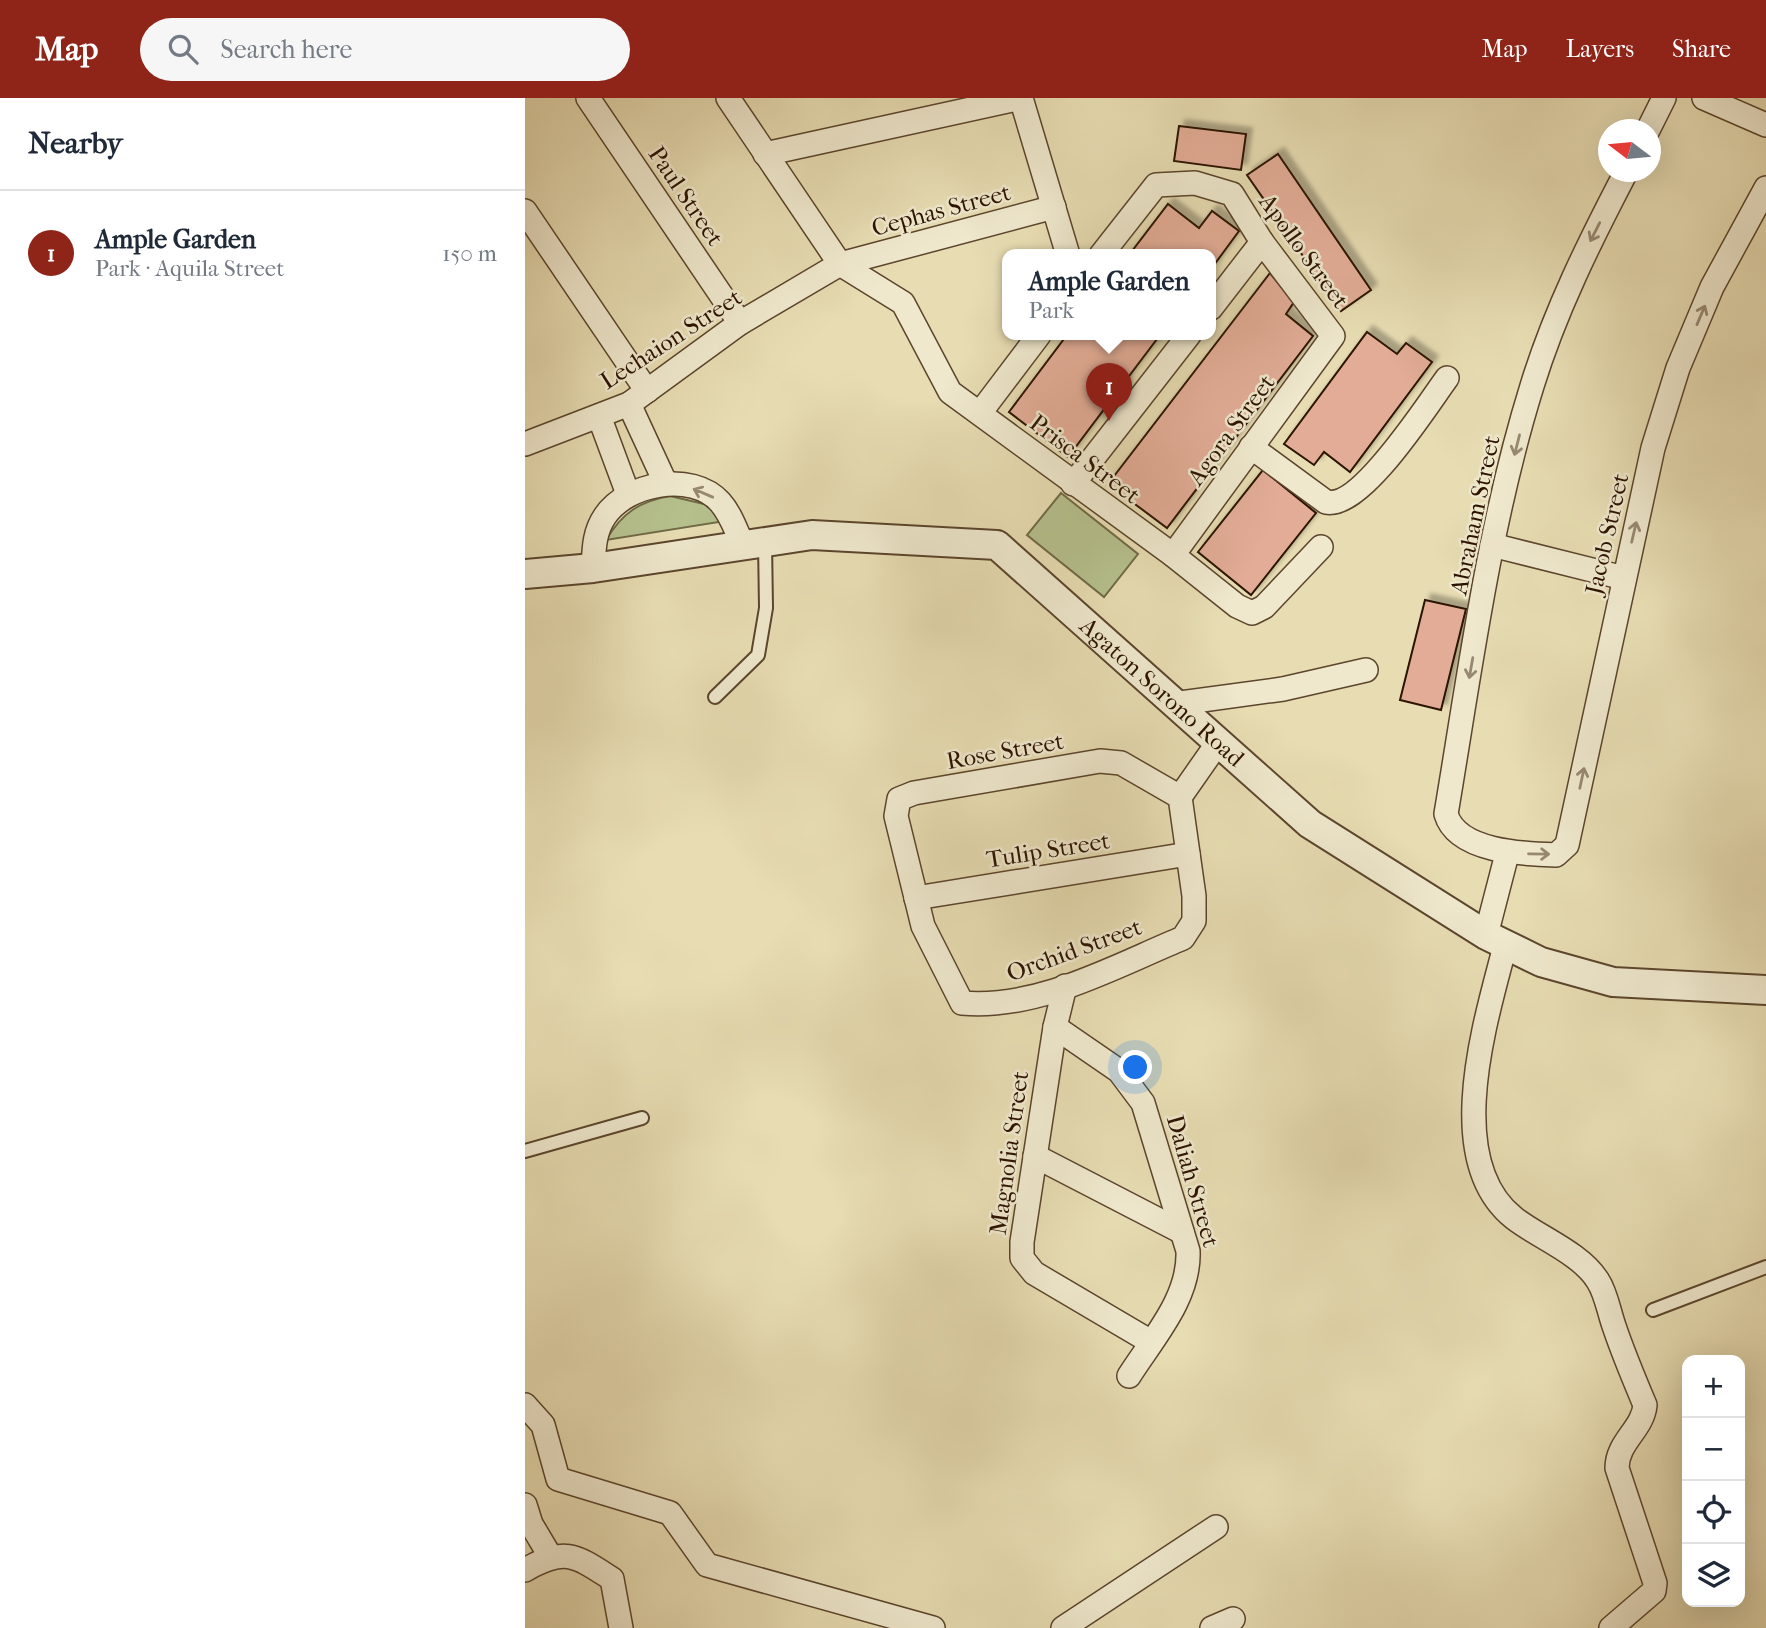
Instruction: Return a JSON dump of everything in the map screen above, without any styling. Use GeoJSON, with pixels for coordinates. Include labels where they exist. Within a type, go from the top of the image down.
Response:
{"type":"FeatureCollection","features":[{"type":"Feature","properties":{"kind":"street","name":"Paul Street"},"geometry":{"type":"LineString","coordinates":[[588,98],[740,323]]}},
{"type":"Feature","properties":{"kind":"street"},"geometry":{"type":"LineString","coordinates":[[728,98],[840,264]]}},
{"type":"Feature","properties":{"kind":"street"},"geometry":{"type":"LineString","coordinates":[[765,154],[1021,98],[1066,249]]}},
{"type":"Feature","properties":{"kind":"street"},"geometry":{"type":"LineString","coordinates":[[1654,119],[1664,98]]}},
{"type":"Feature","properties":{"kind":"street"},"geometry":{"type":"LineString","coordinates":[[1705,98],[1766,125]]}},
{"type":"Feature","properties":{"kind":"street","name":"Abraham Street"},"geometry":{"type":"LineString","coordinates":[[1507,854],[1461,833],[1446,814],[1492,545],[1531,386],[1557,314],[1621,182]]}},
{"type":"Feature","properties":{"kind":"street","name":"Apollo Street"},"geometry":{"type":"LineString","coordinates":[[1106,249],[1156,185],[1195,183],[1232,194],[1262,242],[1333,336]]}},
{"type":"Feature","properties":{"kind":"street","name":"Jacob Street"},"geometry":{"type":"LineString","coordinates":[[1507,854],[1556,855],[1566,848],[1653,448],[1678,368],[1713,287],[1766,188]]}},
{"type":"Feature","properties":{"kind":"street","name":"Cephas Street"},"geometry":{"type":"LineString","coordinates":[[840,264],[1054,207]]}},
{"type":"Feature","properties":{"kind":"street"},"geometry":{"type":"LineString","coordinates":[[525,211],[638,398],[665,482]]}},
{"type":"Feature","properties":{"kind":"street"},"geometry":{"type":"LineString","coordinates":[[1216,300],[1262,242]]}},
{"type":"Feature","properties":{"kind":"street","name":"Lechaion Street"},"geometry":{"type":"LineString","coordinates":[[528,437],[599,416],[638,398],[740,323],[840,264]]}},
{"type":"Feature","properties":{"kind":"street","name":"Prisca Street"},"geometry":{"type":"LineString","coordinates":[[840,264],[904,303],[950,392],[1173,555],[1237,606],[1252,613],[1264,607],[1321,547]]}},
{"type":"Feature","properties":{"kind":"street","name":"Agora Street"},"geometry":{"type":"LineString","coordinates":[[1173,555],[1333,336]]}},
{"type":"Feature","properties":{"kind":"street"},"geometry":{"type":"LineString","coordinates":[[980,413],[1035,340]]}},
{"type":"Feature","properties":{"kind":"street"},"geometry":{"type":"LineString","coordinates":[[1073,484],[1185,340]]}},
{"type":"Feature","properties":{"kind":"street"},"geometry":{"type":"LineString","coordinates":[[1251,447],[1326,502],[1338,502],[1359,488],[1383,464],[1447,378]]}},
{"type":"Feature","properties":{"kind":"street"},"geometry":{"type":"LineString","coordinates":[[599,416],[628,494]]}},
{"type":"Feature","properties":{"kind":"street"},"geometry":{"type":"LineString","coordinates":[[593,568],[595,538],[605,515],[628,494],[665,482],[703,491],[719,501],[754,543]]}},
{"type":"Feature","properties":{"kind":"street","name":"Agaton Sorono Road"},"geometry":{"type":"LineString","coordinates":[[525,574],[593,568],[812,535],[997,545],[1217,744],[1310,824],[1495,940],[1541,962],[1613,982],[1766,990]]}},
{"type":"Feature","properties":{"kind":"street"},"geometry":{"type":"LineString","coordinates":[[1492,545],[1624,578]]}},
{"type":"Feature","properties":{"kind":"street"},"geometry":{"type":"LineString","coordinates":[[1173,704],[1283,689],[1366,670]]}},
{"type":"Feature","properties":{"kind":"street"},"geometry":{"type":"LineString","coordinates":[[1188,854],[1180,797],[1217,744]]}},
{"type":"Feature","properties":{"kind":"street","name":"Rose Street"},"geometry":{"type":"LineString","coordinates":[[916,898],[896,816],[899,799],[914,793],[1100,761],[1121,763],[1180,797]]}},
{"type":"Feature","properties":{"kind":"street","name":"Tulip Street"},"geometry":{"type":"LineString","coordinates":[[916,898],[1188,854]]}},
{"type":"Feature","properties":{"kind":"street","name":"Orchid Street"},"geometry":{"type":"LineString","coordinates":[[916,898],[923,926],[962,1003],[1000,1004],[1065,986],[1184,938],[1194,921],[1195,896],[1188,854]]}},
{"type":"Feature","properties":{"kind":"street"},"geometry":{"type":"LineString","coordinates":[[1507,854],[1476,1060],[1473,1115],[1482,1173],[1494,1195],[1513,1217],[1557,1243],[1598,1280],[1645,1405],[1643,1415],[1617,1457],[1617,1468],[1655,1583],[1654,1591],[1611,1628]]}},
{"type":"Feature","properties":{"kind":"street","name":"Magnolia Street"},"geometry":{"type":"LineString","coordinates":[[1065,986],[1055,1027],[1021,1242],[1022,1258],[1034,1273],[1151,1342]]}},
{"type":"Feature","properties":{"kind":"street","name":"Daliah Street"},"geometry":{"type":"LineString","coordinates":[[1055,1027],[1119,1071],[1143,1103],[1188,1251],[1189,1271],[1177,1302],[1129,1376]]}},
{"type":"Feature","properties":{"kind":"street"},"geometry":{"type":"LineString","coordinates":[[1035,1156],[1182,1232]]}},
{"type":"Feature","properties":{"kind":"street"},"geometry":{"type":"LineString","coordinates":[[525,1405],[543,1425],[558,1479],[670,1513],[707,1565],[933,1628]]}},
{"type":"Feature","properties":{"kind":"street"},"geometry":{"type":"LineString","coordinates":[[525,1505],[531,1524],[557,1555],[586,1562],[611,1579],[621,1628]]}},
{"type":"Feature","properties":{"kind":"street"},"geometry":{"type":"LineString","coordinates":[[1063,1628],[1216,1527]]}},
{"type":"Feature","properties":{"kind":"street"},"geometry":{"type":"LineString","coordinates":[[525,1570],[557,1555]]}},
{"type":"Feature","properties":{"kind":"lane"},"geometry":{"type":"LineString","coordinates":[[715,697],[758,655],[766,608],[754,543]]}},
{"type":"Feature","properties":{"kind":"lane"},"geometry":{"type":"LineString","coordinates":[[525,1151],[642,1118]]}},
{"type":"Feature","properties":{"kind":"lane"},"geometry":{"type":"LineString","coordinates":[[1653,1310],[1766,1267]]}},
{"type":"Feature","properties":{"kind":"green space"},"geometry":{"type":"Polygon","coordinates":[[[1061,493],[1138,554],[1104,597],[1027,535],[1061,493]]]}},
{"type":"Feature","properties":{"kind":"green space"},"geometry":{"type":"Polygon","coordinates":[[[670,496],[704,504],[719,513],[719,522],[606,540],[619,522],[633,510],[650,501],[670,496]]]}},
{"type":"Feature","properties":{"kind":"building"},"geometry":{"type":"Polygon","coordinates":[[[1179,126],[1246,134],[1241,170],[1174,161],[1179,126]]]}},
{"type":"Feature","properties":{"kind":"building"},"geometry":{"type":"Polygon","coordinates":[[[1278,154],[1371,290],[1341,311],[1247,175],[1278,154]]]}},
{"type":"Feature","properties":{"kind":"building"},"geometry":{"type":"Polygon","coordinates":[[[1168,204],[1199,228],[1212,211],[1239,231],[1216,262],[1216,249],[1134,249],[1168,204]]]}},
{"type":"Feature","properties":{"kind":"building"},"geometry":{"type":"Polygon","coordinates":[[[1270,273],[1294,302],[1286,314],[1313,336],[1167,528],[1108,484],[1270,273]]]}},
{"type":"Feature","properties":{"kind":"building"},"geometry":{"type":"Polygon","coordinates":[[[1367,332],[1397,354],[1406,343],[1432,362],[1350,472],[1324,452],[1314,465],[1284,444],[1367,332]]]}},
{"type":"Feature","properties":{"kind":"building"},"geometry":{"type":"Polygon","coordinates":[[[1063,340],[1156,340],[1068,457],[1009,412],[1063,340]]]}},
{"type":"Feature","properties":{"kind":"building"},"geometry":{"type":"Polygon","coordinates":[[[1263,470],[1316,513],[1251,595],[1198,552],[1263,470]]]}},
{"type":"Feature","properties":{"kind":"building"},"geometry":{"type":"Polygon","coordinates":[[[1425,600],[1466,609],[1441,710],[1400,700],[1425,600]]]}},
{"type":"Feature","properties":{"kind":"place","name":"Ample Garden"},"geometry":{"type":"Point","coordinates":[1109,421]}}]}
